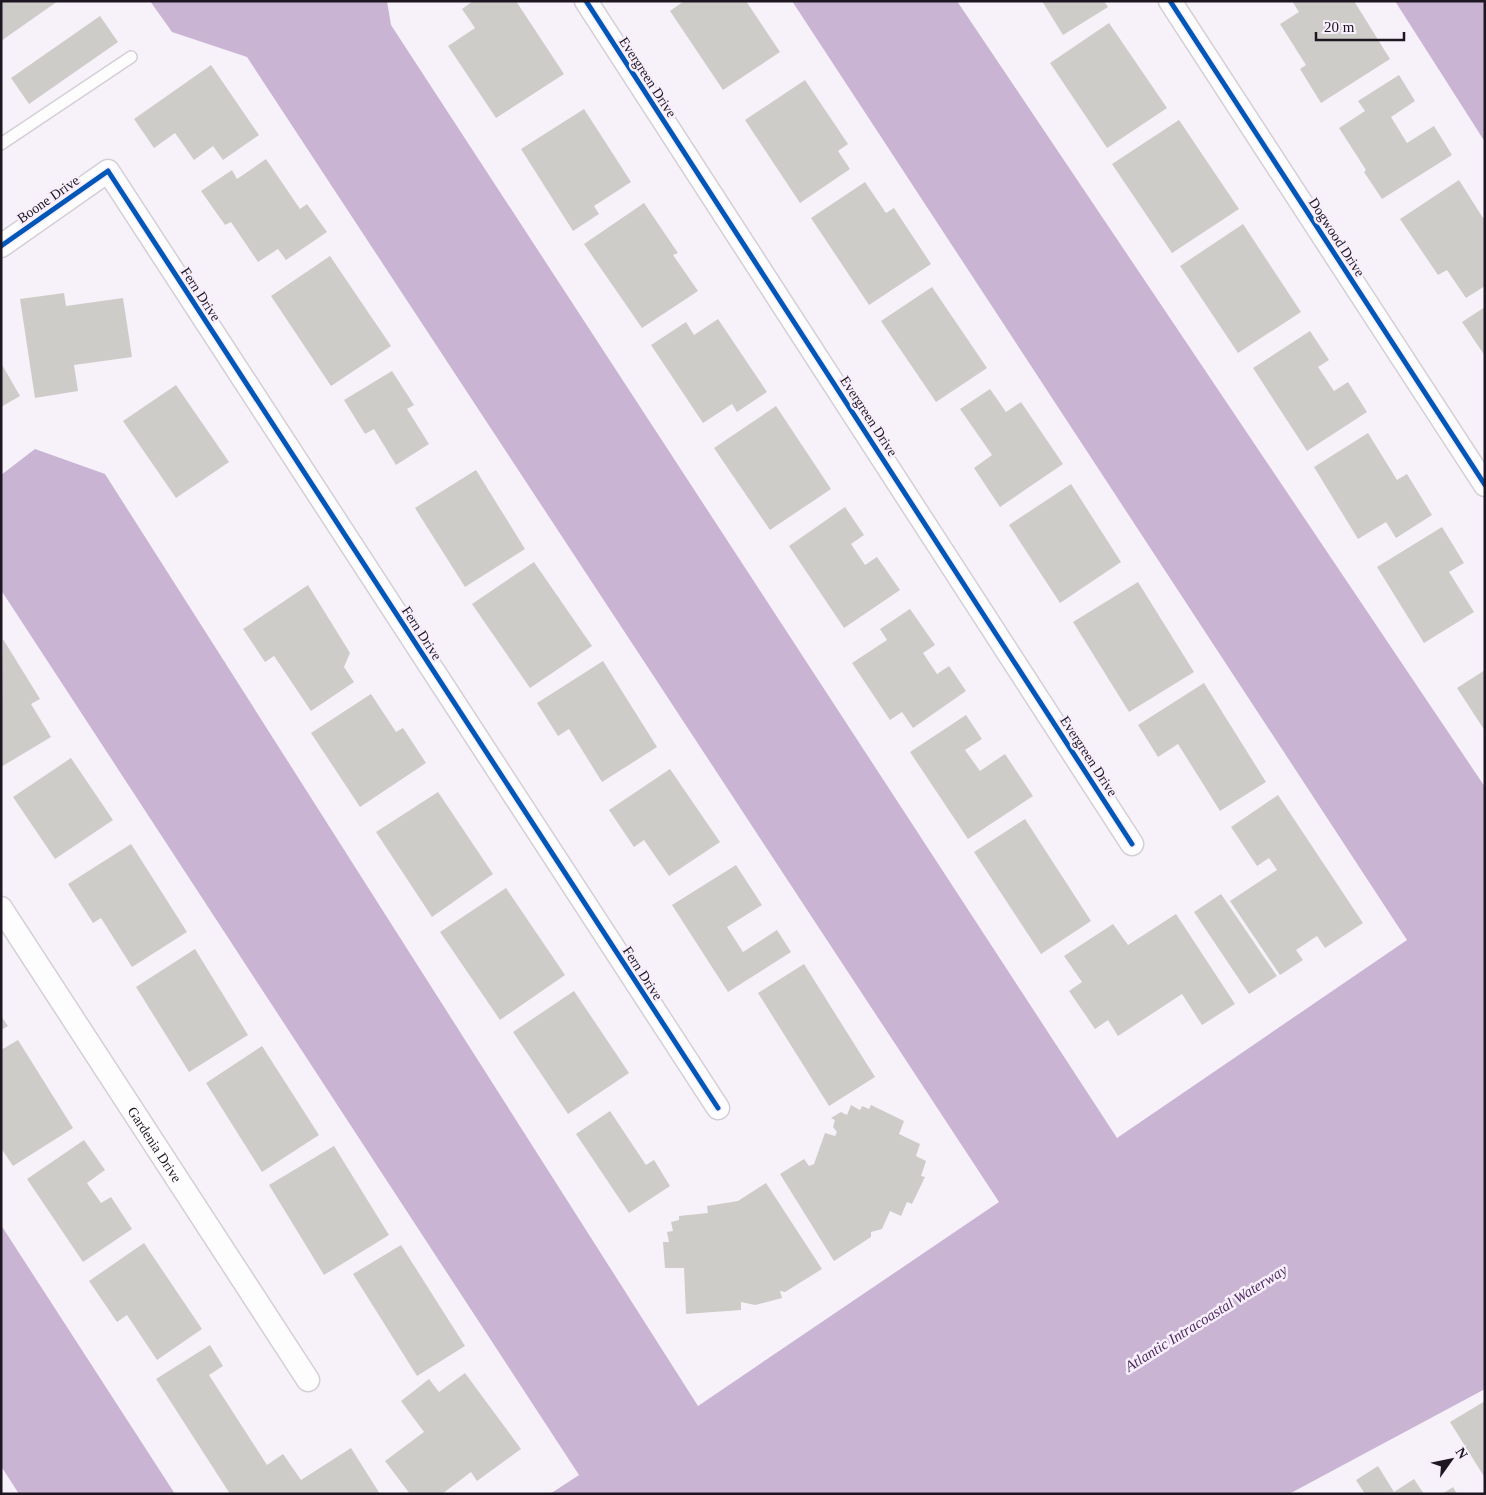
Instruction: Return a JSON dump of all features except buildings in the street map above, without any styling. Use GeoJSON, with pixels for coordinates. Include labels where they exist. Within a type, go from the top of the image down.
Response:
{"type":"FeatureCollection","features":[{"type":"Feature","properties":{"kind":"street","name":"Evergreen Drive"},"geometry":{"type":"LineString","coordinates":[[586,1],[1132,844]]}},
{"type":"Feature","properties":{"kind":"street","name":"Dogwood Drive"},"geometry":{"type":"LineString","coordinates":[[1170,1],[1485,486]]}},
{"type":"Feature","properties":{"kind":"street","name":"Boone Drive"},"geometry":{"type":"LineString","coordinates":[[1,246],[108,171]]}},
{"type":"Feature","properties":{"kind":"street","name":"Fern Drive"},"geometry":{"type":"LineString","coordinates":[[108,171],[718,1108]]}},
{"type":"Feature","properties":{"kind":"street","name":"Gardenia Drive"},"geometry":{"type":"LineString","coordinates":[[1,908],[308,1380]]}},
{"type":"Feature","properties":{"kind":"lane"},"geometry":{"type":"LineString","coordinates":[[1,144],[131,57]]}},
{"type":"Feature","properties":{"kind":"water","name":"Atlantic Intracoastal Waterway"},"geometry":{"type":"Polygon","coordinates":[[[150,1],[387,1],[391,25],[1117,1138],[1407,940],[792,1],[957,1],[1485,787],[1485,1389],[1289,1494],[550,1494],[579,1475],[1,590],[1,475],[35,449],[105,474],[698,1406],[999,1202],[247,57],[172,32],[150,1]]]}},
{"type":"Feature","properties":{"kind":"water"},"geometry":{"type":"Polygon","coordinates":[[[1395,1],[1485,1],[1485,142],[1395,1]]]}},
{"type":"Feature","properties":{"kind":"water"},"geometry":{"type":"Polygon","coordinates":[[[1,1225],[175,1494],[19,1494],[1,1466],[1,1225]]]}},
{"type":"Feature","properties":{"kind":"cycle path"},"geometry":{"type":"LineString","coordinates":[[586,1],[1132,844]]}},
{"type":"Feature","properties":{"kind":"cycle path"},"geometry":{"type":"LineString","coordinates":[[1170,1],[1485,485]]}},
{"type":"Feature","properties":{"kind":"cycle path"},"geometry":{"type":"LineString","coordinates":[[1,246],[108,171],[718,1108]]}}]}
